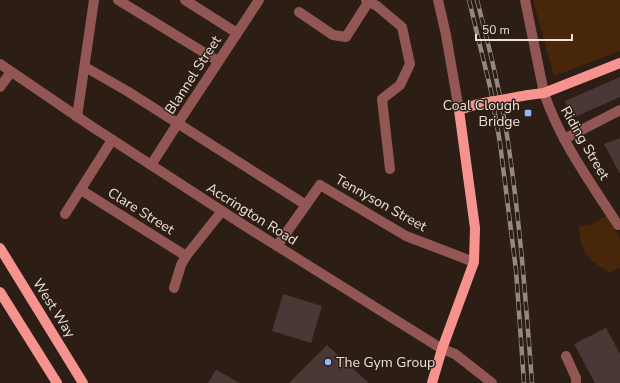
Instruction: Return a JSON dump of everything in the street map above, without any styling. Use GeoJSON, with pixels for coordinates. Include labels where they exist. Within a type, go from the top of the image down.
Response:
{"type":"FeatureCollection","features":[{"type":"Feature","properties":{"kind":"main road"},"geometry":{"type":"LineString","coordinates":[[432,383],[442,349],[474,262],[475,228],[459,110],[478,104],[544,93],[620,63]]}},
{"type":"Feature","properties":{"kind":"main road","name":"West Way"},"geometry":{"type":"LineString","coordinates":[[0,248],[83,383]]}},
{"type":"Feature","properties":{"kind":"main road"},"geometry":{"type":"LineString","coordinates":[[0,292],[57,383]]}},
{"type":"Feature","properties":{"kind":"street"},"geometry":{"type":"LineString","coordinates":[[77,117],[94,0]]}},
{"type":"Feature","properties":{"kind":"street"},"geometry":{"type":"LineString","coordinates":[[118,0],[218,61]]}},
{"type":"Feature","properties":{"kind":"street"},"geometry":{"type":"LineString","coordinates":[[185,0],[238,32]]}},
{"type":"Feature","properties":{"kind":"street","name":"Blannel Street"},"geometry":{"type":"LineString","coordinates":[[151,165],[259,0]]}},
{"type":"Feature","properties":{"kind":"street"},"geometry":{"type":"LineString","coordinates":[[438,0],[446,35],[459,110]]}},
{"type":"Feature","properties":{"kind":"street","name":"Riding Street"},"geometry":{"type":"LineString","coordinates":[[525,0],[544,93],[549,107],[564,139],[618,225]]}},
{"type":"Feature","properties":{"kind":"street"},"geometry":{"type":"LineString","coordinates":[[299,12],[333,35],[346,36],[367,1],[377,6],[402,27],[410,64],[400,85],[382,99],[390,169]]}},
{"type":"Feature","properties":{"kind":"street","name":"Accrington Road"},"geometry":{"type":"LineString","coordinates":[[0,64],[77,117],[222,211],[442,349],[455,354],[492,383]]}},
{"type":"Feature","properties":{"kind":"street"},"geometry":{"type":"LineString","coordinates":[[85,67],[127,91],[306,205],[277,246]]}},
{"type":"Feature","properties":{"kind":"street"},"geometry":{"type":"LineString","coordinates":[[0,87],[11,72]]}},
{"type":"Feature","properties":{"kind":"street"},"geometry":{"type":"LineString","coordinates":[[564,139],[620,110]]}},
{"type":"Feature","properties":{"kind":"street"},"geometry":{"type":"LineString","coordinates":[[65,214],[112,140]]}},
{"type":"Feature","properties":{"kind":"street","name":"Tennyson Street"},"geometry":{"type":"LineString","coordinates":[[306,205],[320,185],[406,236],[474,262]]}},
{"type":"Feature","properties":{"kind":"street","name":"Clare Street"},"geometry":{"type":"LineString","coordinates":[[81,190],[186,256]]}},
{"type":"Feature","properties":{"kind":"street"},"geometry":{"type":"LineString","coordinates":[[174,288],[181,265],[186,256],[222,211]]}},
{"type":"Feature","properties":{"kind":"street"},"geometry":{"type":"LineString","coordinates":[[566,356],[576,378],[576,383]]}},
{"type":"Feature","properties":{"kind":"shaded area"},"geometry":{"type":"Polygon","coordinates":[[[533,0],[620,0],[620,51],[554,76],[533,0]]]}},
{"type":"Feature","properties":{"kind":"shaded area"},"geometry":{"type":"Polygon","coordinates":[[[607,215],[620,239],[620,268],[610,273],[595,263],[587,255],[582,244],[579,226],[590,225],[607,215]]]}},
{"type":"Feature","properties":{"kind":"building"},"geometry":{"type":"Polygon","coordinates":[[[620,77],[620,97],[573,118],[565,101],[620,77]]]}},
{"type":"Feature","properties":{"kind":"building"},"geometry":{"type":"Polygon","coordinates":[[[620,138],[620,174],[604,144],[620,138]]]}},
{"type":"Feature","properties":{"kind":"building"},"geometry":{"type":"Polygon","coordinates":[[[283,294],[322,306],[311,343],[272,331],[283,294]]]}},
{"type":"Feature","properties":{"kind":"building"},"geometry":{"type":"Polygon","coordinates":[[[606,328],[620,354],[620,383],[595,383],[574,344],[606,328]]]}},
{"type":"Feature","properties":{"kind":"building","name":"The Gym Group"},"geometry":{"type":"Polygon","coordinates":[[[327,345],[369,383],[289,383],[327,345]]]}},
{"type":"Feature","properties":{"kind":"building"},"geometry":{"type":"Polygon","coordinates":[[[216,370],[240,383],[208,383],[216,370]]]}},
{"type":"Feature","properties":{"kind":"railway"},"geometry":{"type":"LineString","coordinates":[[469,0],[491,91],[500,143],[516,270],[524,383]]}},
{"type":"Feature","properties":{"kind":"railway"},"geometry":{"type":"LineString","coordinates":[[477,0],[498,88],[508,142],[519,232],[532,383]]}},
{"type":"Feature","properties":{"kind":"place","name":"Coal Clough Bridge"},"geometry":{"type":"Point","coordinates":[528,113]}},
{"type":"Feature","properties":{"kind":"place","name":"The Gym Group"},"geometry":{"type":"Point","coordinates":[328,362]}}]}
